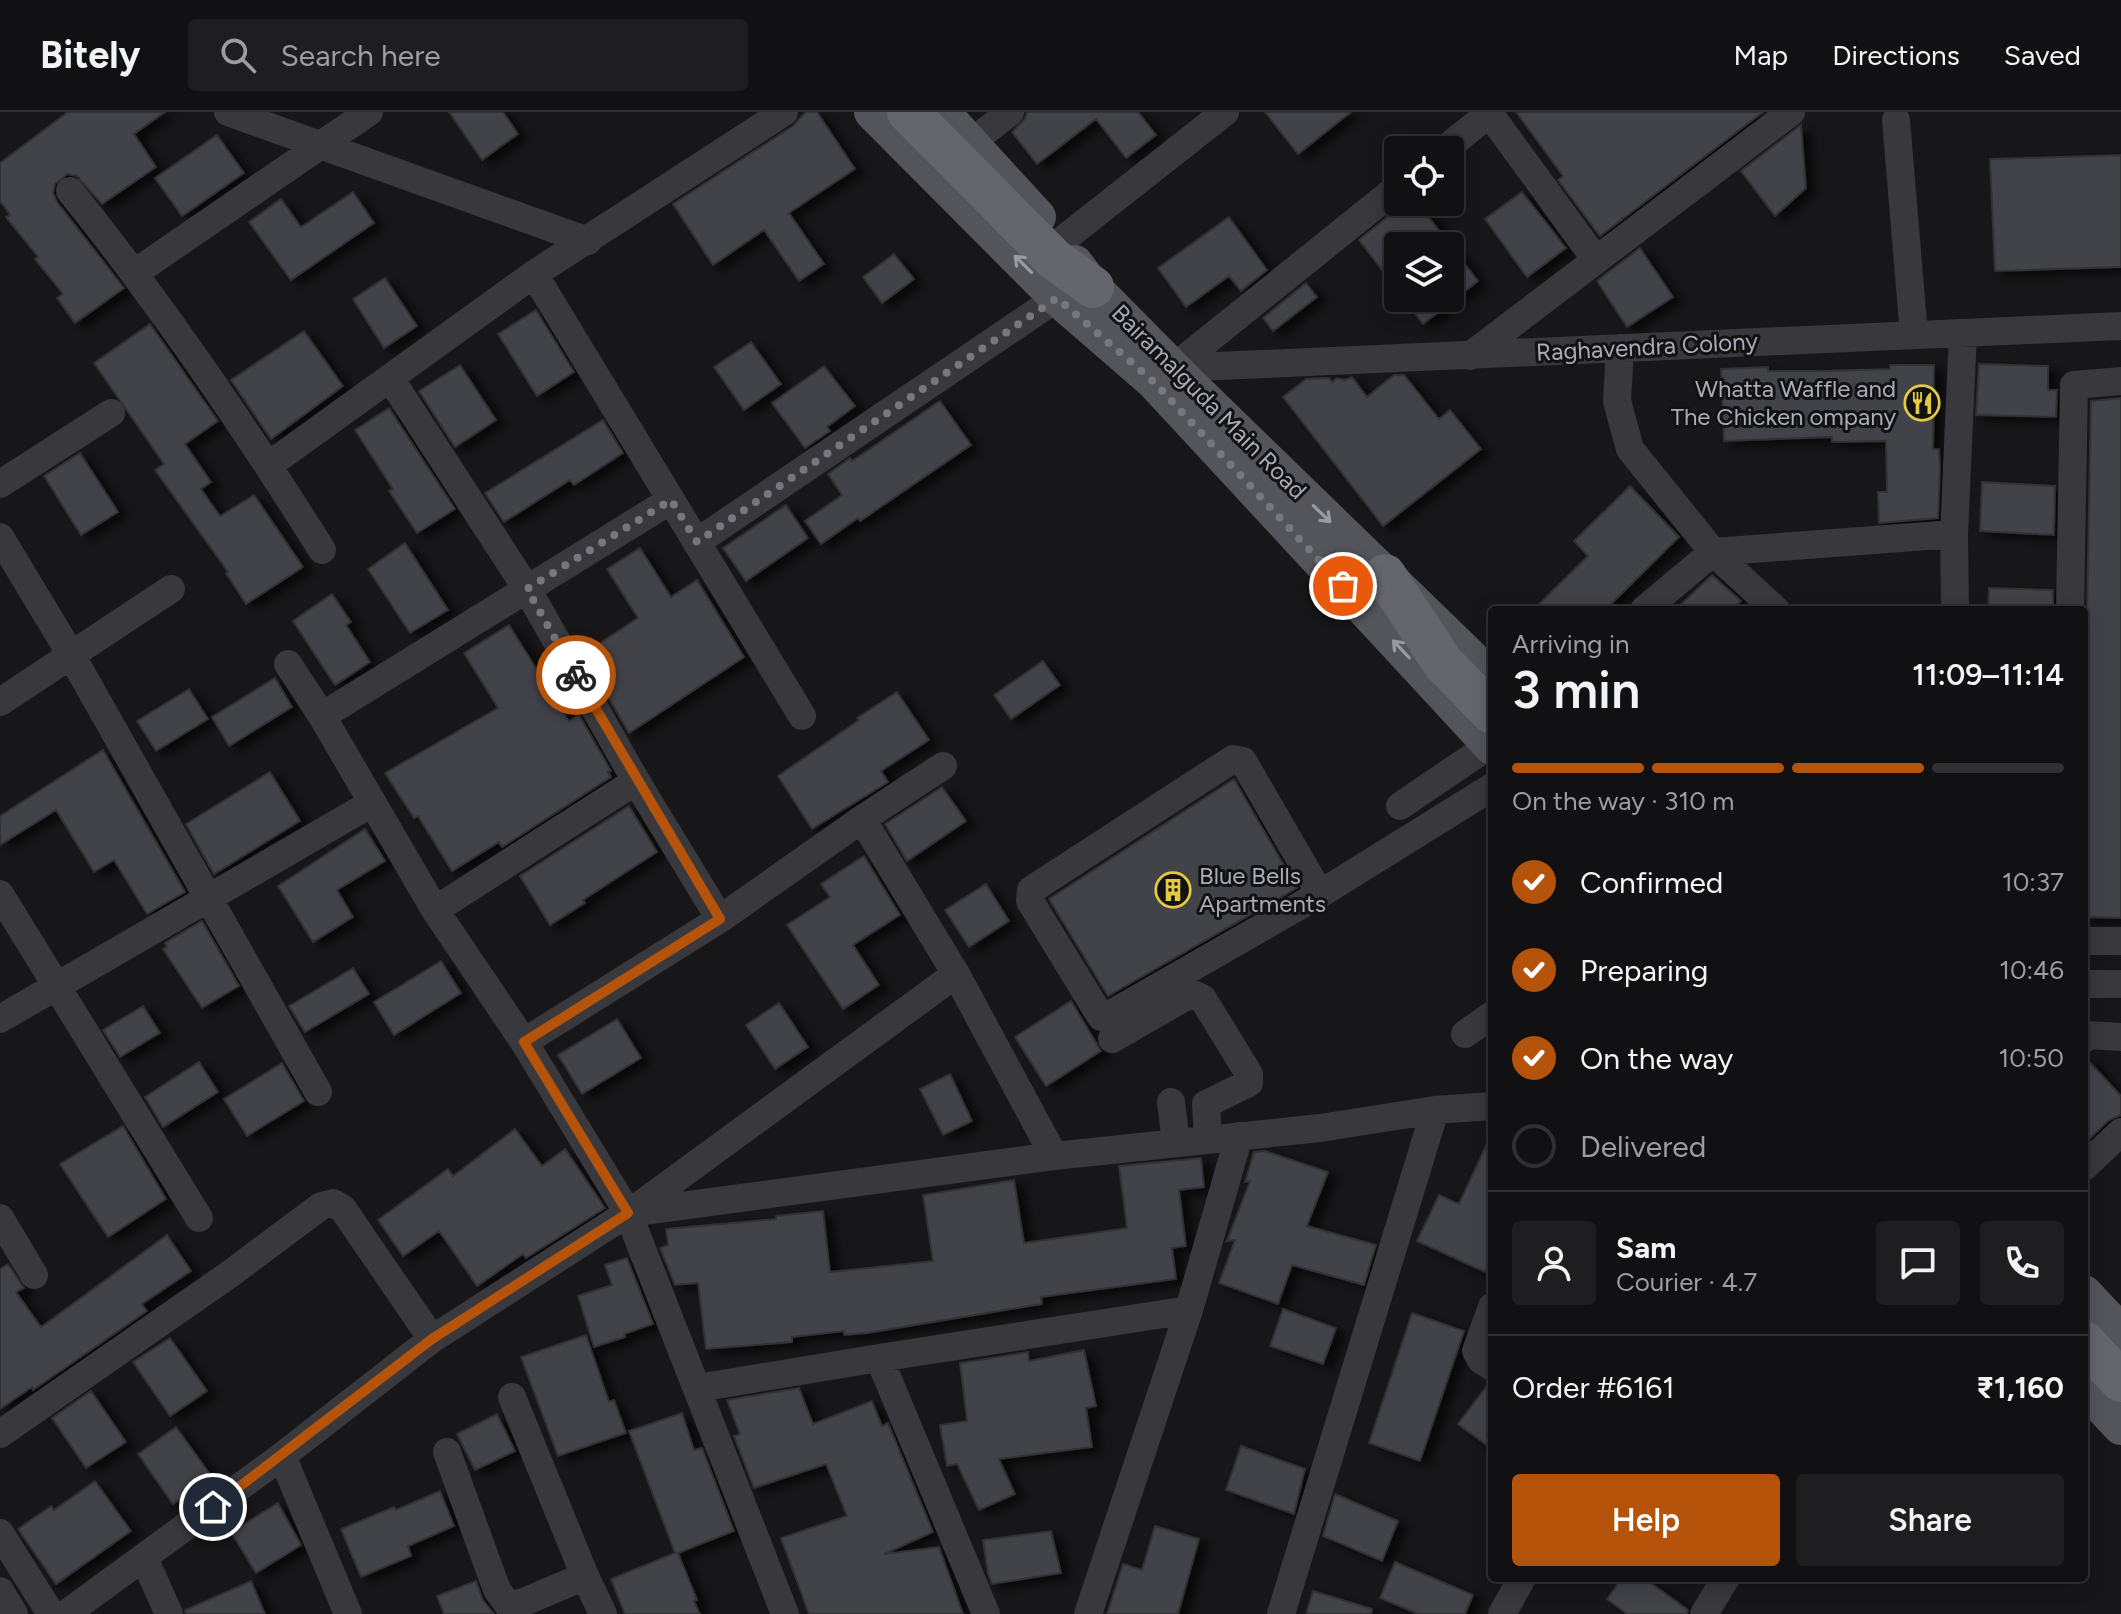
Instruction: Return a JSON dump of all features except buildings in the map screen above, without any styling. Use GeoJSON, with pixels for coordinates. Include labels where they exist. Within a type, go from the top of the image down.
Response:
{"type":"FeatureCollection","features":[{"type":"Feature","properties":{"kind":"highway"},"geometry":{"type":"LineString","coordinates":[[908,112],[1055,260],[1075,292]]}},
{"type":"Feature","properties":{"kind":"highway"},"geometry":{"type":"LineString","coordinates":[[1385,575],[1488,730]]}},
{"type":"Feature","properties":{"kind":"highway"},"geometry":{"type":"LineString","coordinates":[[2088,1346],[2121,1381]]}},
{"type":"Feature","properties":{"kind":"main road"},"geometry":{"type":"LineString","coordinates":[[872,112],[1075,292],[1154,382],[1488,732]]}},
{"type":"Feature","properties":{"kind":"main road","name":"Bairamalguda Main Road"},"geometry":{"type":"LineString","coordinates":[[942,112],[1060,242],[1075,292],[1173,368],[1488,674]]}},
{"type":"Feature","properties":{"kind":"main road"},"geometry":{"type":"LineString","coordinates":[[2088,1297],[2121,1332]]}},
{"type":"Feature","properties":{"kind":"main road"},"geometry":{"type":"LineString","coordinates":[[2088,1392],[2121,1427]]}},
{"type":"Feature","properties":{"kind":"street"},"geometry":{"type":"LineString","coordinates":[[228,112],[588,241]]}},
{"type":"Feature","properties":{"kind":"street"},"geometry":{"type":"LineString","coordinates":[[136,272],[369,112]]}},
{"type":"Feature","properties":{"kind":"street"},"geometry":{"type":"LineString","coordinates":[[269,465],[534,274],[784,112]]}},
{"type":"Feature","properties":{"kind":"street"},"geometry":{"type":"LineString","coordinates":[[972,142],[1010,112]]}},
{"type":"Feature","properties":{"kind":"street"},"geometry":{"type":"LineString","coordinates":[[1060,242],[1225,112]]}},
{"type":"Feature","properties":{"kind":"street"},"geometry":{"type":"LineString","coordinates":[[1470,356],[1791,112]]}},
{"type":"Feature","properties":{"kind":"street"},"geometry":{"type":"LineString","coordinates":[[1461,136],[1490,113],[1596,260]]}},
{"type":"Feature","properties":{"kind":"street"},"geometry":{"type":"LineString","coordinates":[[1896,120],[1914,335]]}},
{"type":"Feature","properties":{"kind":"street"},"geometry":{"type":"LineString","coordinates":[[70,191],[136,272],[269,465],[322,550]]}},
{"type":"Feature","properties":{"kind":"street"},"geometry":{"type":"LineString","coordinates":[[1173,368],[1384,198]]}},
{"type":"Feature","properties":{"kind":"street"},"geometry":{"type":"LineString","coordinates":[[534,274],[802,716]]}},
{"type":"Feature","properties":{"kind":"street"},"geometry":{"type":"LineString","coordinates":[[697,542],[1075,292]]}},
{"type":"Feature","properties":{"kind":"street","name":"Raghavendra Colony"},"geometry":{"type":"LineString","coordinates":[[1173,368],[2121,326]]}},
{"type":"Feature","properties":{"kind":"street"},"geometry":{"type":"LineString","coordinates":[[1955,606],[1954,534],[1963,333]]}},
{"type":"Feature","properties":{"kind":"street"},"geometry":{"type":"LineString","coordinates":[[1620,348],[1617,401],[1630,449],[1713,552],[1772,606]]}},
{"type":"Feature","properties":{"kind":"street"},"geometry":{"type":"LineString","coordinates":[[390,378],[527,589],[636,781],[720,919]]}},
{"type":"Feature","properties":{"kind":"street"},"geometry":{"type":"LineString","coordinates":[[2070,606],[2074,385],[2121,381]]}},
{"type":"Feature","properties":{"kind":"street"},"geometry":{"type":"LineString","coordinates":[[0,484],[111,413]]}},
{"type":"Feature","properties":{"kind":"street"},"geometry":{"type":"LineString","coordinates":[[322,716],[671,500]]}},
{"type":"Feature","properties":{"kind":"street"},"geometry":{"type":"LineString","coordinates":[[1649,606],[1713,552],[1954,534]]}},
{"type":"Feature","properties":{"kind":"street"},"geometry":{"type":"LineString","coordinates":[[0,537],[70,653],[318,1092]]}},
{"type":"Feature","properties":{"kind":"street"},"geometry":{"type":"LineString","coordinates":[[0,702],[171,589]]}},
{"type":"Feature","properties":{"kind":"street"},"geometry":{"type":"LineString","coordinates":[[288,664],[322,716],[435,910],[524,1042],[628,1213],[785,1614]]}},
{"type":"Feature","properties":{"kind":"street"},"geometry":{"type":"LineString","coordinates":[[1400,806],[1488,737]]}},
{"type":"Feature","properties":{"kind":"street"},"geometry":{"type":"LineString","coordinates":[[1320,894],[1243,761],[1238,759],[1233,759],[1029,894],[1030,901],[1101,1017],[1320,894],[1488,789]]}},
{"type":"Feature","properties":{"kind":"street"},"geometry":{"type":"LineString","coordinates":[[524,1042],[720,919],[943,766]]}},
{"type":"Feature","properties":{"kind":"street"},"geometry":{"type":"LineString","coordinates":[[435,910],[636,781]]}},
{"type":"Feature","properties":{"kind":"street"},"geometry":{"type":"LineString","coordinates":[[0,1019],[372,803]]}},
{"type":"Feature","properties":{"kind":"street"},"geometry":{"type":"LineString","coordinates":[[862,819],[956,974],[1054,1156]]}},
{"type":"Feature","properties":{"kind":"street"},"geometry":{"type":"LineString","coordinates":[[0,894],[199,1218]]}},
{"type":"Feature","properties":{"kind":"street"},"geometry":{"type":"LineString","coordinates":[[2088,941],[2121,941]]}},
{"type":"Feature","properties":{"kind":"street"},"geometry":{"type":"LineString","coordinates":[[66,1614],[282,1456],[432,1339],[628,1213],[956,974]]}},
{"type":"Feature","properties":{"kind":"street"},"geometry":{"type":"LineString","coordinates":[[2088,984],[2121,984]]}},
{"type":"Feature","properties":{"kind":"street"},"geometry":{"type":"LineString","coordinates":[[1112,1039],[1185,997],[1196,995],[1203,999],[1249,1074],[1249,1083],[1206,1104],[1208,1140]]}},
{"type":"Feature","properties":{"kind":"street"},"geometry":{"type":"LineString","coordinates":[[1465,1034],[1488,1018]]}},
{"type":"Feature","properties":{"kind":"street"},"geometry":{"type":"LineString","coordinates":[[2088,1035],[2121,1037]]}},
{"type":"Feature","properties":{"kind":"street"},"geometry":{"type":"LineString","coordinates":[[1171,1102],[1176,1143]]}},
{"type":"Feature","properties":{"kind":"street"},"geometry":{"type":"LineString","coordinates":[[628,1213],[1054,1156],[1320,1128],[1435,1110],[1488,1106]]}},
{"type":"Feature","properties":{"kind":"street"},"geometry":{"type":"LineString","coordinates":[[1281,1614],[1435,1110]]}},
{"type":"Feature","properties":{"kind":"street"},"geometry":{"type":"LineString","coordinates":[[2088,1163],[2121,1132]]}},
{"type":"Feature","properties":{"kind":"street"},"geometry":{"type":"LineString","coordinates":[[1088,1614],[1189,1310],[1239,1136]]}},
{"type":"Feature","properties":{"kind":"street"},"geometry":{"type":"LineString","coordinates":[[0,1434],[230,1274],[321,1206],[333,1203],[343,1209],[432,1339]]}},
{"type":"Feature","properties":{"kind":"street"},"geometry":{"type":"LineString","coordinates":[[0,1218],[34,1275]]}},
{"type":"Feature","properties":{"kind":"street"},"geometry":{"type":"LineString","coordinates":[[698,1388],[1189,1310]]}},
{"type":"Feature","properties":{"kind":"street"},"geometry":{"type":"LineString","coordinates":[[1488,1318],[1476,1351],[1488,1364]]}},
{"type":"Feature","properties":{"kind":"street"},"geometry":{"type":"LineString","coordinates":[[879,1358],[986,1614]]}},
{"type":"Feature","properties":{"kind":"street"},"geometry":{"type":"LineString","coordinates":[[512,1397],[603,1614]]}},
{"type":"Feature","properties":{"kind":"street"},"geometry":{"type":"LineString","coordinates":[[447,1452],[497,1590],[508,1605],[524,1602],[585,1576]]}},
{"type":"Feature","properties":{"kind":"street"},"geometry":{"type":"LineString","coordinates":[[282,1456],[348,1614]]}},
{"type":"Feature","properties":{"kind":"street"},"geometry":{"type":"LineString","coordinates":[[0,1533],[51,1614]]}},
{"type":"Feature","properties":{"kind":"street"},"geometry":{"type":"LineString","coordinates":[[144,1558],[169,1614]]}},
{"type":"Feature","properties":{"kind":"street"},"geometry":{"type":"LineString","coordinates":[[1502,1614],[1520,1582]]}},
{"type":"Feature","properties":{"kind":"street"},"geometry":{"type":"LineString","coordinates":[[1704,1614],[1724,1582]]}},
{"type":"Feature","properties":{"kind":"way so far"},"geometry":{"type":"LineString","coordinates":[[576,675],[527,589],[671,500],[697,542],[1057,298],[1154,382],[1343,586]]}},
{"type":"Feature","properties":{"kind":"place","name":"Whatta Waffle and The Chicken ompany"},"geometry":{"type":"Point","coordinates":[1922,403]}},
{"type":"Feature","properties":{"kind":"place","name":"Blue Bells Apartments"},"geometry":{"type":"Point","coordinates":[1173,890]}},
{"type":"Feature","properties":{"kind":"route"},"geometry":{"type":"LineString","coordinates":[[213,1507],[432,1339],[628,1213],[524,1042],[720,919],[576,675]]}}]}
